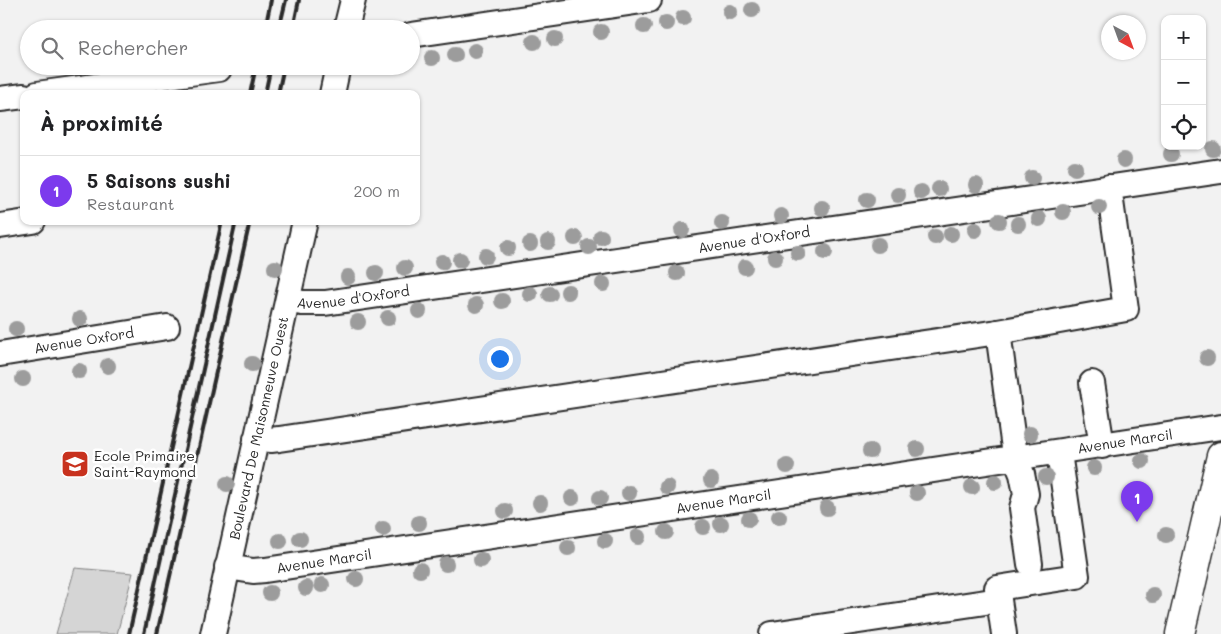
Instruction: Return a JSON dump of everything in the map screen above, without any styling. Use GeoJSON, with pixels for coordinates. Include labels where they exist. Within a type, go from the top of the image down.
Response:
{"type":"FeatureCollection","features":[{"type":"Feature","properties":{"kind":"main road"},"geometry":{"type":"LineString","coordinates":[[1180,634],[1221,456]]}},
{"type":"Feature","properties":{"kind":"street"},"geometry":{"type":"LineString","coordinates":[[348,20],[353,0]]}},
{"type":"Feature","properties":{"kind":"street"},"geometry":{"type":"LineString","coordinates":[[420,34],[649,0]]}},
{"type":"Feature","properties":{"kind":"street"},"geometry":{"type":"LineString","coordinates":[[66,90],[175,75]]}},
{"type":"Feature","properties":{"kind":"street"},"geometry":{"type":"LineString","coordinates":[[333,90],[336,75]]}},
{"type":"Feature","properties":{"kind":"street"},"geometry":{"type":"LineString","coordinates":[[0,99],[20,96]]}},
{"type":"Feature","properties":{"kind":"street","name":"Avenue d'Oxford"},"geometry":{"type":"LineString","coordinates":[[288,300],[302,303],[325,303],[1221,171]]}},
{"type":"Feature","properties":{"kind":"street"},"geometry":{"type":"LineString","coordinates":[[256,439],[279,439],[998,332],[1126,309],[1109,187]]}},
{"type":"Feature","properties":{"kind":"street"},"geometry":{"type":"LineString","coordinates":[[0,226],[20,223]]}},
{"type":"Feature","properties":{"kind":"street","name":"Boulevard De Maisonneuve Ouest"},"geometry":{"type":"LineString","coordinates":[[212,634],[304,225]]}},
{"type":"Feature","properties":{"kind":"street","name":"Avenue Oxford"},"geometry":{"type":"LineString","coordinates":[[0,354],[167,327]]}},
{"type":"Feature","properties":{"kind":"street"},"geometry":{"type":"LineString","coordinates":[[998,332],[1016,459],[1022,474],[1026,494],[1022,508],[1030,564]]}},
{"type":"Feature","properties":{"kind":"street"},"geometry":{"type":"LineString","coordinates":[[1092,383],[1102,446]]}},
{"type":"Feature","properties":{"kind":"street","name":"Avenue Marcil"},"geometry":{"type":"LineString","coordinates":[[227,567],[253,571],[265,570],[1221,427]]}},
{"type":"Feature","properties":{"kind":"street"},"geometry":{"type":"LineString","coordinates":[[1004,634],[997,588],[1077,576],[1060,452]]}},
{"type":"Feature","properties":{"kind":"street"},"geometry":{"type":"LineString","coordinates":[[772,634],[999,600]]}},
{"type":"Feature","properties":{"kind":"shaded area"},"geometry":{"type":"Polygon","coordinates":[[[75,568],[133,573],[117,634],[56,634],[75,568]]]}},
{"type":"Feature","properties":{"kind":"railway"},"geometry":{"type":"LineString","coordinates":[[267,20],[271,0]]}},
{"type":"Feature","properties":{"kind":"railway"},"geometry":{"type":"LineString","coordinates":[[281,20],[286,0]]}},
{"type":"Feature","properties":{"kind":"railway"},"geometry":{"type":"LineString","coordinates":[[295,20],[299,0]]}},
{"type":"Feature","properties":{"kind":"railway"},"geometry":{"type":"LineString","coordinates":[[251,90],[254,75]]}},
{"type":"Feature","properties":{"kind":"railway"},"geometry":{"type":"LineString","coordinates":[[266,90],[269,75]]}},
{"type":"Feature","properties":{"kind":"railway"},"geometry":{"type":"LineString","coordinates":[[279,90],[282,75]]}},
{"type":"Feature","properties":{"kind":"railway"},"geometry":{"type":"LineString","coordinates":[[129,634],[221,225]]}},
{"type":"Feature","properties":{"kind":"railway"},"geometry":{"type":"LineString","coordinates":[[144,634],[235,225]]}},
{"type":"Feature","properties":{"kind":"railway"},"geometry":{"type":"LineString","coordinates":[[157,634],[249,225]]}},
{"type":"Feature","properties":{"kind":"place","name":"Ecole Primaire Saint-Raymond"},"geometry":{"type":"Point","coordinates":[75,464]}},
{"type":"Feature","properties":{"kind":"place","name":"5 Saisons sushi"},"geometry":{"type":"Point","coordinates":[1137,522]}}]}
